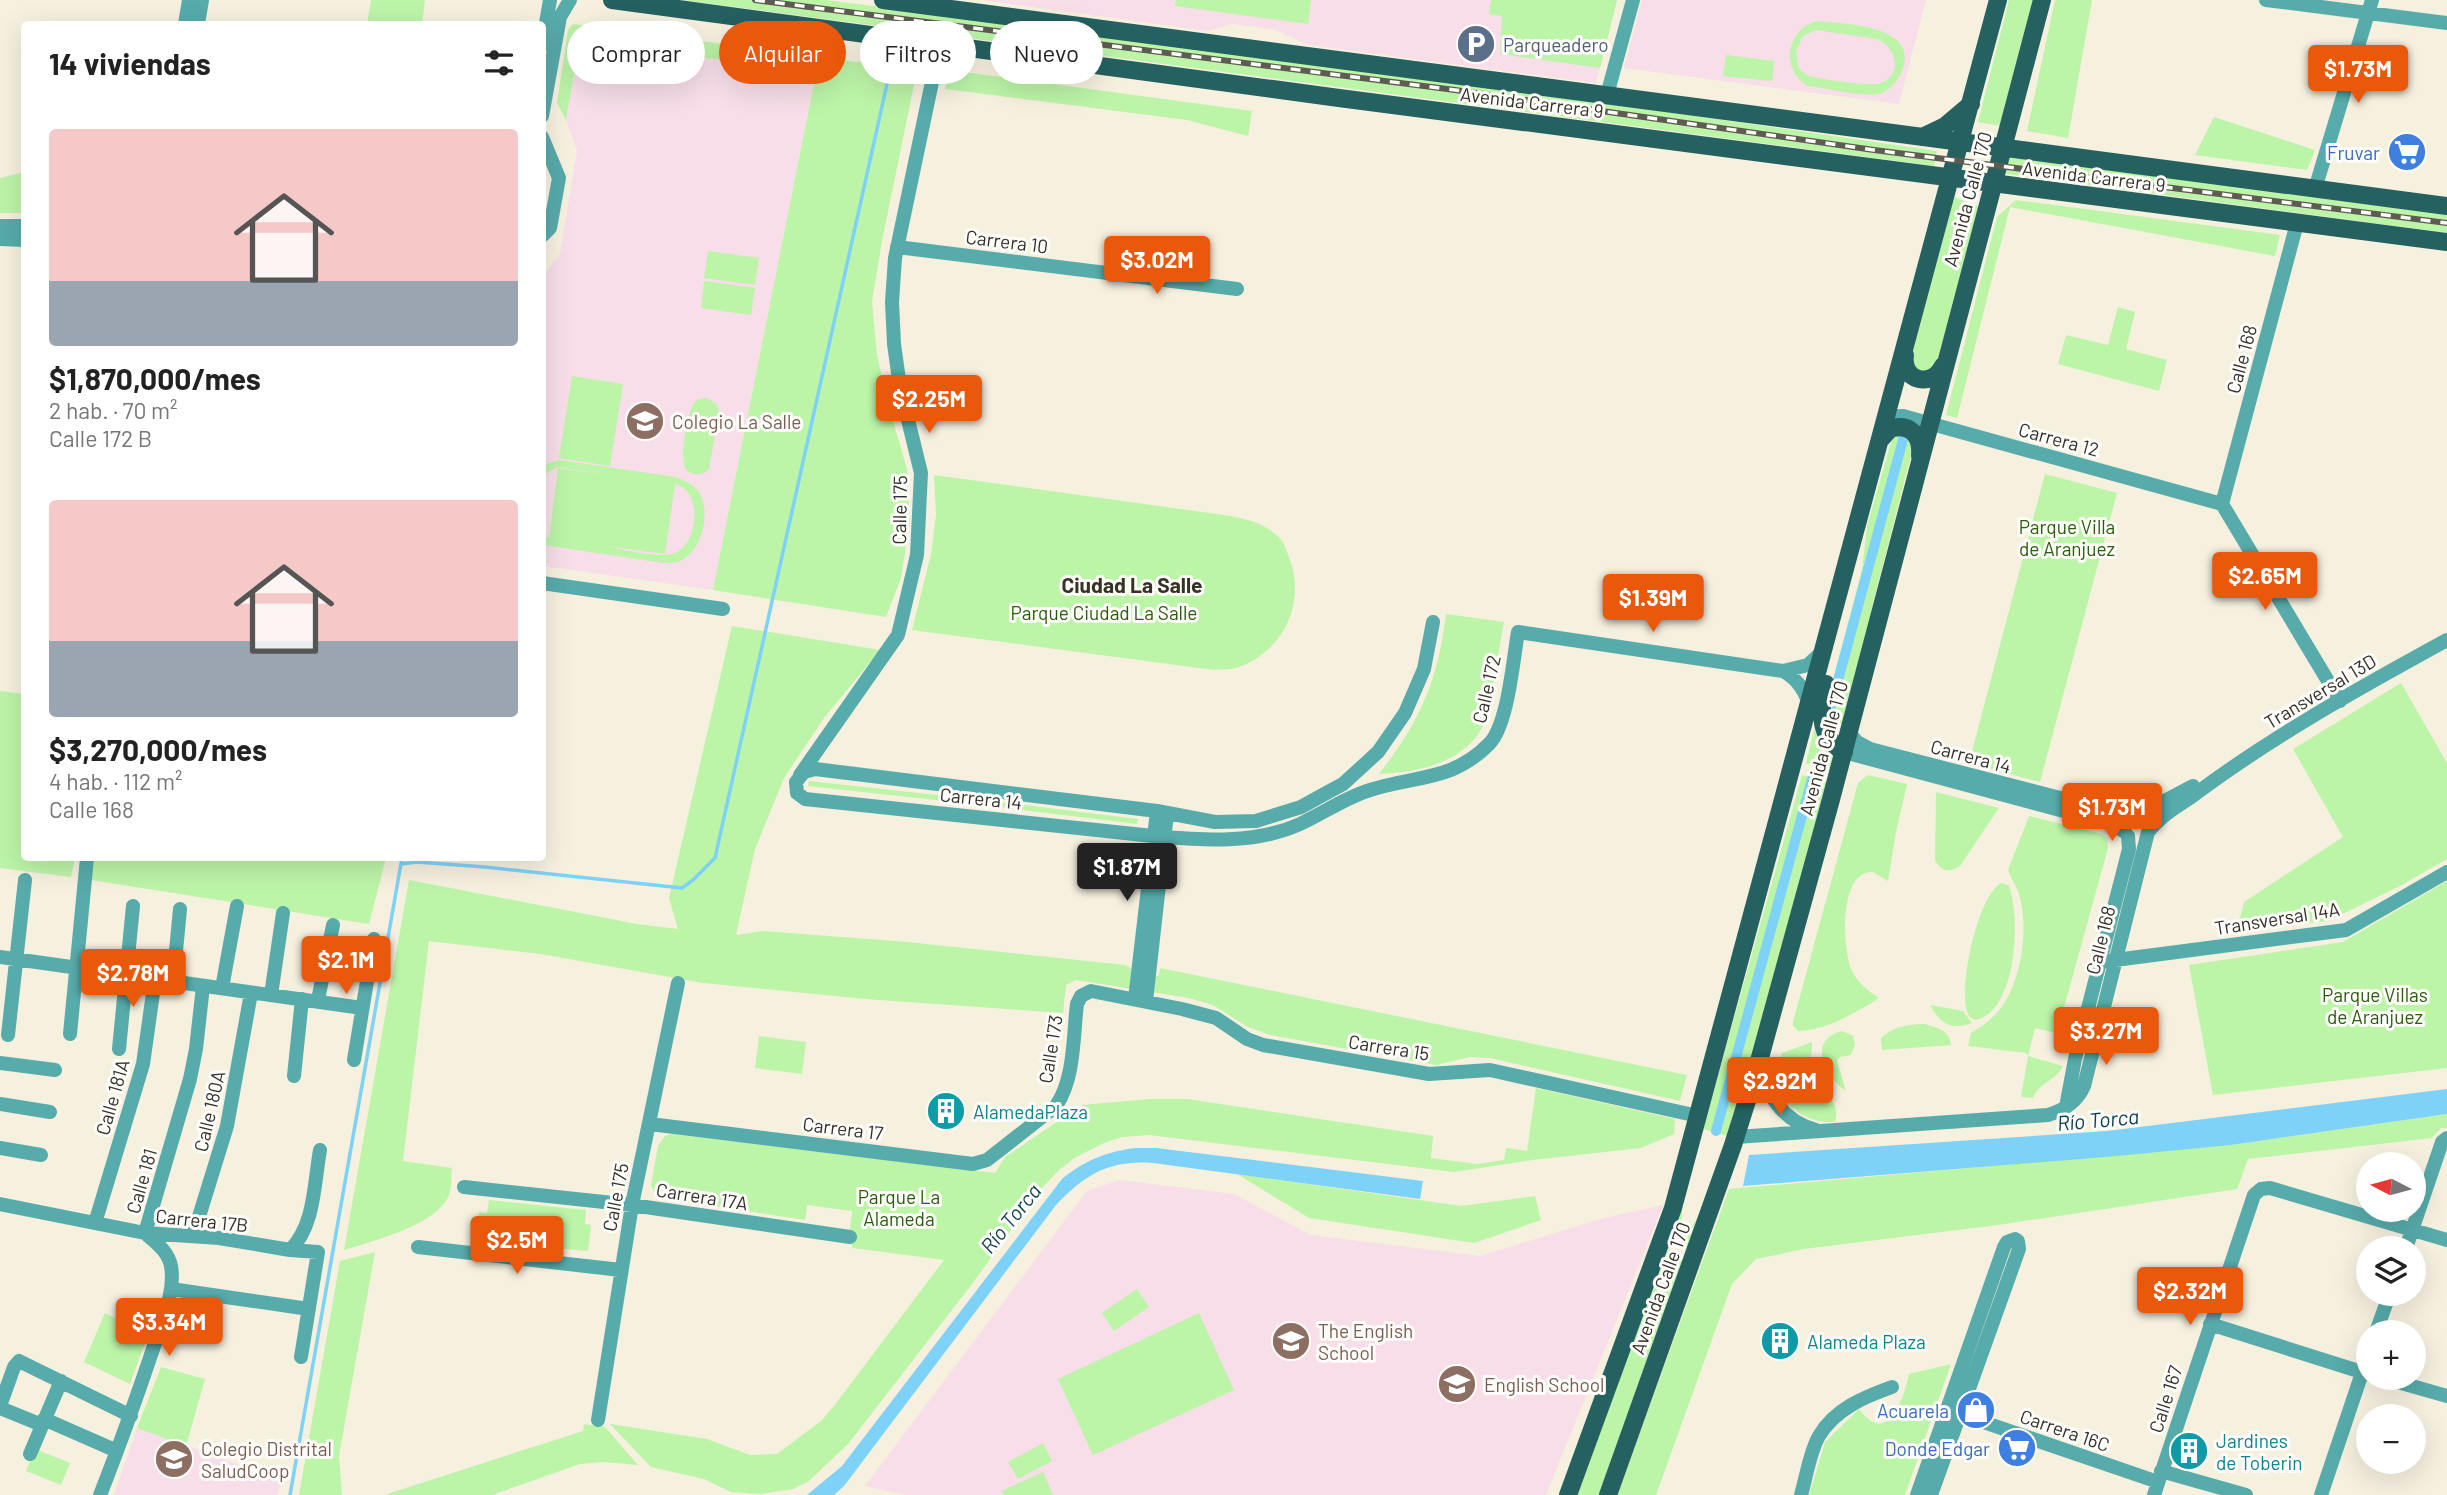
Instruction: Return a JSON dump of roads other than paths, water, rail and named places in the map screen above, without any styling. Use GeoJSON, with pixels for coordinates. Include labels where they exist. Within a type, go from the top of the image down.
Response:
{"type":"FeatureCollection","features":[{"type":"Feature","properties":{"kind":"main road","name":"Avenida Carrera 9"},"geometry":{"type":"LineString","coordinates":[[612,0],[860,33]]}},
{"type":"Feature","properties":{"kind":"main road","name":"Avenida Carrera 9"},"geometry":{"type":"LineString","coordinates":[[883,0],[2447,206]]}},
{"type":"Feature","properties":{"kind":"main road","name":"Avenida Calle 170"},"geometry":{"type":"LineString","coordinates":[[1569,1495],[1665,1233],[1998,0]]}},
{"type":"Feature","properties":{"kind":"main road","name":"Avenida Calle 170"},"geometry":{"type":"LineString","coordinates":[[1608,1495],[1736,1137],[1760,1057],[1844,752],[2042,0]]}},
{"type":"Feature","properties":{"kind":"main road","name":"Avenida Carrera 9"},"geometry":{"type":"LineString","coordinates":[[976,49],[2447,243]]}},
{"type":"Feature","properties":{"kind":"main road"},"geometry":{"type":"LineString","coordinates":[[1922,137],[1945,126],[1970,104]]}},
{"type":"Feature","properties":{"kind":"main road"},"geometry":{"type":"LineString","coordinates":[[1912,173],[1930,188],[1942,212]]}},
{"type":"Feature","properties":{"kind":"main road"},"geometry":{"type":"LineString","coordinates":[[1906,348],[1904,360],[1907,372],[1922,380],[1934,378],[1939,374],[1948,353]]}},
{"type":"Feature","properties":{"kind":"main road"},"geometry":{"type":"LineString","coordinates":[[1880,440],[1884,433],[1896,426],[1911,429],[1920,441],[1920,460]]}},
{"type":"Feature","properties":{"kind":"main road"},"geometry":{"type":"LineString","coordinates":[[1844,752],[1828,739],[1821,716],[1823,695],[1836,641],[1847,564]]}},
{"type":"Feature","properties":{"kind":"street"},"geometry":{"type":"LineString","coordinates":[[186,21],[189,0]]}},
{"type":"Feature","properties":{"kind":"street"},"geometry":{"type":"LineString","coordinates":[[198,21],[202,0]]}},
{"type":"Feature","properties":{"kind":"street"},"geometry":{"type":"LineString","coordinates":[[546,23],[550,0]]}},
{"type":"Feature","properties":{"kind":"street"},"geometry":{"type":"LineString","coordinates":[[546,93],[559,17],[570,0]]}},
{"type":"Feature","properties":{"kind":"street"},"geometry":{"type":"LineString","coordinates":[[1607,95],[1633,0]]}},
{"type":"Feature","properties":{"kind":"street"},"geometry":{"type":"LineString","coordinates":[[2266,0],[2370,7],[2447,23]]}},
{"type":"Feature","properties":{"kind":"street"},"geometry":{"type":"LineString","coordinates":[[2315,189],[2370,7]]}},
{"type":"Feature","properties":{"kind":"street","name":"Calle 175"},"geometry":{"type":"LineString","coordinates":[[796,782],[898,635],[912,582],[921,514],[921,473],[907,420],[894,344],[892,302],[897,247],[932,84]]}},
{"type":"Feature","properties":{"kind":"street"},"geometry":{"type":"LineString","coordinates":[[546,147],[559,178],[550,228],[546,232]]}},
{"type":"Feature","properties":{"kind":"street","name":"Calle 168"},"geometry":{"type":"LineString","coordinates":[[2222,504],[2297,223]]}},
{"type":"Feature","properties":{"kind":"street"},"geometry":{"type":"LineString","coordinates":[[0,226],[21,226]]}},
{"type":"Feature","properties":{"kind":"street"},"geometry":{"type":"LineString","coordinates":[[0,239],[21,240]]}},
{"type":"Feature","properties":{"kind":"street","name":"Carrera 10"},"geometry":{"type":"LineString","coordinates":[[897,247],[1237,289]]}},
{"type":"Feature","properties":{"kind":"street","name":"Carrera 12"},"geometry":{"type":"LineString","coordinates":[[1886,417],[1903,416],[2222,504]]}},
{"type":"Feature","properties":{"kind":"street"},"geometry":{"type":"LineString","coordinates":[[2222,504],[2340,701]]}},
{"type":"Feature","properties":{"kind":"street"},"geometry":{"type":"LineString","coordinates":[[546,584],[723,609]]}},
{"type":"Feature","properties":{"kind":"street"},"geometry":{"type":"LineString","coordinates":[[796,782],[804,772],[815,769],[1215,822],[1256,821],[1301,807],[1343,784],[1378,752],[1405,713],[1424,669],[1433,622]]}},
{"type":"Feature","properties":{"kind":"street","name":"Calle 172"},"geometry":{"type":"LineString","coordinates":[[1365,791],[1423,780],[1450,771],[1490,743],[1502,724],[1518,632],[1783,671]]}},
{"type":"Feature","properties":{"kind":"street","name":"Transversal 13D"},"geometry":{"type":"LineString","coordinates":[[2214,778],[2447,639]]}},
{"type":"Feature","properties":{"kind":"street"},"geometry":{"type":"LineString","coordinates":[[1783,671],[1808,665],[1823,651]]}},
{"type":"Feature","properties":{"kind":"street"},"geometry":{"type":"LineString","coordinates":[[1783,671],[1794,678],[1802,688],[1809,704]]}},
{"type":"Feature","properties":{"kind":"street","name":"Carrera 14"},"geometry":{"type":"LineString","coordinates":[[1849,733],[1857,742],[1870,749],[2134,816]]}},
{"type":"Feature","properties":{"kind":"street","name":"Carrera 14"},"geometry":{"type":"LineString","coordinates":[[1844,752],[2112,824],[2127,834]]}},
{"type":"Feature","properties":{"kind":"street"},"geometry":{"type":"LineString","coordinates":[[2214,778],[2192,797],[2170,809],[2139,839],[2127,834],[2124,824],[2134,816],[2214,778]]}},
{"type":"Feature","properties":{"kind":"street","name":"Carrera 14"},"geometry":{"type":"LineString","coordinates":[[796,782],[797,793],[806,799],[1211,841],[1261,835],[1298,825],[1365,791]]}},
{"type":"Feature","properties":{"kind":"street"},"geometry":{"type":"LineString","coordinates":[[1330,791],[1365,791]]}},
{"type":"Feature","properties":{"kind":"street"},"geometry":{"type":"LineString","coordinates":[[1140,1000],[1162,813]]}},
{"type":"Feature","properties":{"kind":"street"},"geometry":{"type":"LineString","coordinates":[[2134,816],[2147,820],[2148,831]]}},
{"type":"Feature","properties":{"kind":"street","name":"Calle 168"},"geometry":{"type":"LineString","coordinates":[[2107,961],[2148,831]]}},
{"type":"Feature","properties":{"kind":"street","name":"Calle 168"},"geometry":{"type":"LineString","coordinates":[[1828,1132],[2048,1115],[2066,1107],[2077,1098],[2084,1086],[2129,849],[2127,834]]}},
{"type":"Feature","properties":{"kind":"street"},"geometry":{"type":"LineString","coordinates":[[70,1034],[87,861]]}},
{"type":"Feature","properties":{"kind":"street","name":"Transversal 14A"},"geometry":{"type":"LineString","coordinates":[[2107,961],[2346,929],[2447,872]]}},
{"type":"Feature","properties":{"kind":"street"},"geometry":{"type":"LineString","coordinates":[[8,1035],[25,880]]}},
{"type":"Feature","properties":{"kind":"street"},"geometry":{"type":"LineString","coordinates":[[119,1049],[133,906]]}},
{"type":"Feature","properties":{"kind":"street"},"geometry":{"type":"LineString","coordinates":[[222,988],[237,906]]}},
{"type":"Feature","properties":{"kind":"street"},"geometry":{"type":"LineString","coordinates":[[173,982],[180,909]]}},
{"type":"Feature","properties":{"kind":"street"},"geometry":{"type":"LineString","coordinates":[[271,995],[282,913]]}},
{"type":"Feature","properties":{"kind":"street"},"geometry":{"type":"LineString","coordinates":[[318,1000],[333,926]]}},
{"type":"Feature","properties":{"kind":"street"},"geometry":{"type":"LineString","coordinates":[[354,1060],[374,939]]}},
{"type":"Feature","properties":{"kind":"street"},"geometry":{"type":"LineString","coordinates":[[0,957],[362,1008]]}},
{"type":"Feature","properties":{"kind":"street","name":"Calle 181A"},"geometry":{"type":"LineString","coordinates":[[95,1223],[143,1065],[155,979]]}},
{"type":"Feature","properties":{"kind":"street","name":"Calle 175"},"geometry":{"type":"LineString","coordinates":[[598,1420],[632,1205],[678,983]]}},
{"type":"Feature","properties":{"kind":"street","name":"Calle 181"},"geometry":{"type":"LineString","coordinates":[[100,1495],[131,1416],[171,1289],[170,1262],[164,1250],[145,1233],[190,1079],[203,986]]}},
{"type":"Feature","properties":{"kind":"street","name":"Carrera 15"},"geometry":{"type":"LineString","coordinates":[[1081,996],[1091,991],[1216,1018],[1247,1039],[1263,1045],[1429,1074],[1490,1070],[1698,1116]]}},
{"type":"Feature","properties":{"kind":"street","name":"Calle 180A"},"geometry":{"type":"LineString","coordinates":[[193,1236],[227,1126],[251,993]]}},
{"type":"Feature","properties":{"kind":"street","name":"Calle 173"},"geometry":{"type":"LineString","coordinates":[[1020,1132],[1056,1106],[1063,1096],[1068,1081],[1077,1003],[1081,996]]}},
{"type":"Feature","properties":{"kind":"street"},"geometry":{"type":"LineString","coordinates":[[293,1076],[302,999]]}},
{"type":"Feature","properties":{"kind":"street"},"geometry":{"type":"LineString","coordinates":[[1760,1057],[1764,1081],[1779,1108],[1801,1125],[1828,1132]]}},
{"type":"Feature","properties":{"kind":"street"},"geometry":{"type":"LineString","coordinates":[[0,1063],[55,1070]]}},
{"type":"Feature","properties":{"kind":"street"},"geometry":{"type":"LineString","coordinates":[[0,1104],[50,1112]]}},
{"type":"Feature","properties":{"kind":"street","name":"Carrera 17"},"geometry":{"type":"LineString","coordinates":[[650,1124],[973,1164],[987,1160],[1020,1132]]}},
{"type":"Feature","properties":{"kind":"street"},"geometry":{"type":"LineString","coordinates":[[1736,1137],[1828,1132]]}},
{"type":"Feature","properties":{"kind":"street"},"geometry":{"type":"LineString","coordinates":[[2410,1236],[2442,1142],[2447,1138]]}},
{"type":"Feature","properties":{"kind":"street"},"geometry":{"type":"LineString","coordinates":[[0,1148],[41,1154]]}},
{"type":"Feature","properties":{"kind":"street"},"geometry":{"type":"LineString","coordinates":[[290,1250],[299,1242],[308,1221],[320,1150]]}},
{"type":"Feature","properties":{"kind":"street","name":"Carrera 17A"},"geometry":{"type":"LineString","coordinates":[[464,1186],[632,1205],[850,1237]]}},
{"type":"Feature","properties":{"kind":"street","name":"Calle 167"},"geometry":{"type":"LineString","coordinates":[[2158,1483],[2254,1195],[2262,1189],[2270,1188],[2412,1231]]}},
{"type":"Feature","properties":{"kind":"street","name":"Carrera 17B"},"geometry":{"type":"LineString","coordinates":[[0,1204],[145,1233],[193,1236],[318,1252],[309,1308]]}},
{"type":"Feature","properties":{"kind":"street"},"geometry":{"type":"LineString","coordinates":[[2412,1231],[2447,1240]]}},
{"type":"Feature","properties":{"kind":"street"},"geometry":{"type":"LineString","coordinates":[[1917,1495],[2004,1247],[2007,1242],[2015,1239],[2019,1249],[1931,1495]]}},
{"type":"Feature","properties":{"kind":"street"},"geometry":{"type":"LineString","coordinates":[[418,1247],[621,1270]]}},
{"type":"Feature","properties":{"kind":"street"},"geometry":{"type":"LineString","coordinates":[[171,1289],[309,1308],[301,1357]]}},
{"type":"Feature","properties":{"kind":"street"},"geometry":{"type":"LineString","coordinates":[[2210,1324],[2356,1370]]}},
{"type":"Feature","properties":{"kind":"street"},"geometry":{"type":"LineString","coordinates":[[117,1451],[0,1407],[14,1367],[19,1361],[24,1362],[131,1416]]}},
{"type":"Feature","properties":{"kind":"street"},"geometry":{"type":"LineString","coordinates":[[30,1454],[61,1381]]}},
{"type":"Feature","properties":{"kind":"street"},"geometry":{"type":"LineString","coordinates":[[1801,1495],[1818,1437],[1836,1416],[1862,1398],[1892,1387]]}},
{"type":"Feature","properties":{"kind":"street"},"geometry":{"type":"LineString","coordinates":[[2321,1495],[2359,1390]]}},
{"type":"Feature","properties":{"kind":"street"},"geometry":{"type":"LineString","coordinates":[[2426,1390],[2447,1396]]}},
{"type":"Feature","properties":{"kind":"street","name":"Carrera 16C"},"geometry":{"type":"LineString","coordinates":[[1960,1414],[2158,1483],[2246,1495]]}},
{"type":"Feature","properties":{"kind":"water"},"geometry":{"type":"Polygon","coordinates":[[[2447,1089],[2447,1114],[2231,1145],[1743,1186],[1749,1155],[2107,1131],[2447,1089]]]}},
{"type":"Feature","properties":{"kind":"water"},"geometry":{"type":"Polygon","coordinates":[[[1135,1148],[1156,1148],[1423,1181],[1420,1199],[1153,1163],[1124,1164],[1099,1171],[1088,1177],[1056,1205],[844,1486],[834,1495],[807,1495],[842,1466],[1062,1179],[1096,1158],[1135,1148]]]}},
{"type":"Feature","properties":{"kind":"waterway"},"geometry":{"type":"LineString","coordinates":[[401,864],[417,862],[485,867],[682,888],[715,858],[887,84]]}},
{"type":"Feature","properties":{"kind":"waterway"},"geometry":{"type":"LineString","coordinates":[[1830,710],[1904,436]]}},
{"type":"Feature","properties":{"kind":"waterway"},"geometry":{"type":"LineString","coordinates":[[1716,1131],[1812,779]]}},
{"type":"Feature","properties":{"kind":"waterway"},"geometry":{"type":"LineString","coordinates":[[290,1495],[401,861]]}},
{"type":"Feature","properties":{"kind":"railway"},"geometry":{"type":"LineString","coordinates":[[755,0],[1455,90],[1874,150],[2447,223]]}},
{"type":"Feature","properties":{"kind":"place","name":"Parqueadero"},"geometry":{"type":"Point","coordinates":[1476,44]}},
{"type":"Feature","properties":{"kind":"place","name":"Fruvar"},"geometry":{"type":"Point","coordinates":[2407,152]}},
{"type":"Feature","properties":{"kind":"place","name":"Colegio La Salle"},"geometry":{"type":"Point","coordinates":[645,421]}},
{"type":"Feature","properties":{"kind":"place","name":"AlamedaPlaza"},"geometry":{"type":"Point","coordinates":[946,1111]}},
{"type":"Feature","properties":{"kind":"place","name":"The English School"},"geometry":{"type":"Point","coordinates":[1291,1341]}},
{"type":"Feature","properties":{"kind":"place","name":"Alameda Plaza"},"geometry":{"type":"Point","coordinates":[1780,1341]}},
{"type":"Feature","properties":{"kind":"place","name":"English School"},"geometry":{"type":"Point","coordinates":[1457,1384]}},
{"type":"Feature","properties":{"kind":"place","name":"Acuarela"},"geometry":{"type":"Point","coordinates":[1976,1410]}},
{"type":"Feature","properties":{"kind":"place","name":"Donde Edgar"},"geometry":{"type":"Point","coordinates":[2017,1448]}},
{"type":"Feature","properties":{"kind":"place","name":"Jardines de Toberin"},"geometry":{"type":"Point","coordinates":[2189,1451]}},
{"type":"Feature","properties":{"kind":"place","name":"Colegio Distrital SaludCoop"},"geometry":{"type":"Point","coordinates":[174,1459]}},
{"type":"Feature","properties":{"kind":"district","name":"Ciudad La Salle"},"geometry":{"type":"Point","coordinates":[1132,584]}},
{"type":"Feature","properties":{"kind":"park label","name":"Parque Villa de Aranjuez"},"geometry":{"type":"Point","coordinates":[2067,537]}},
{"type":"Feature","properties":{"kind":"park label","name":"Parque Ciudad La Salle"},"geometry":{"type":"Point","coordinates":[1104,612]}},
{"type":"Feature","properties":{"kind":"park label","name":"Parque Villas de Aranjuez"},"geometry":{"type":"Point","coordinates":[2375,1005]}},
{"type":"Feature","properties":{"kind":"park label","name":"Parque La Alameda"},"geometry":{"type":"Point","coordinates":[899,1207]}},
{"type":"Feature","properties":{"kind":"water label","name":"Río Torca"},"geometry":{"type":"Point","coordinates":[2098,1119]}},
{"type":"Feature","properties":{"kind":"water label","name":"Río Torca"},"geometry":{"type":"Point","coordinates":[1010,1218]}}]}
